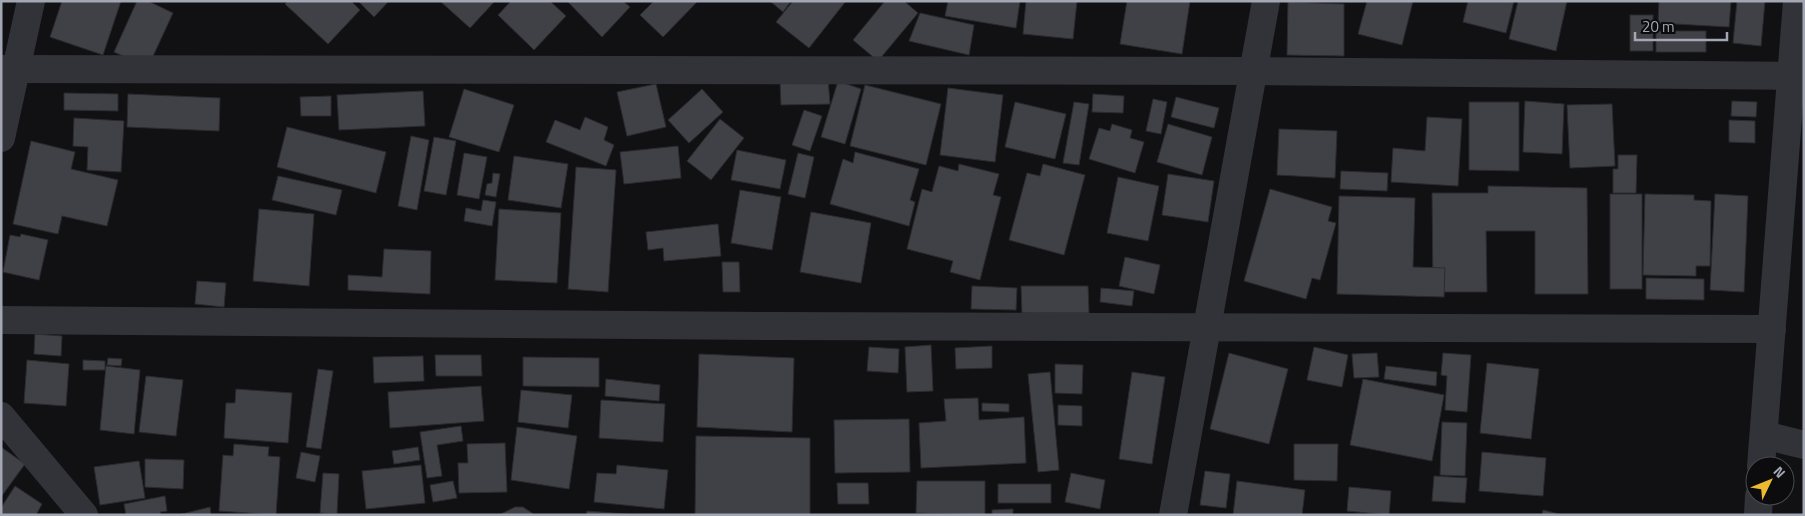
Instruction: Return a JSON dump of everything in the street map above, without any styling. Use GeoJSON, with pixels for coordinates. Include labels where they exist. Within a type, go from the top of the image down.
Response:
{"type":"FeatureCollection","features":[{"type":"Feature","properties":{"kind":"street"},"geometry":{"type":"LineString","coordinates":[[1,138],[8,69],[31,1]]}},
{"type":"Feature","properties":{"kind":"street"},"geometry":{"type":"LineString","coordinates":[[1173,515],[1255,71],[1266,1]]}},
{"type":"Feature","properties":{"kind":"street"},"geometry":{"type":"LineString","coordinates":[[1762,456],[1772,329],[1798,75],[1797,1]]}},
{"type":"Feature","properties":{"kind":"street"},"geometry":{"type":"LineString","coordinates":[[8,69],[1255,71],[1798,75]]}},
{"type":"Feature","properties":{"kind":"street"},"geometry":{"type":"LineString","coordinates":[[1,320],[772,326],[1772,329]]}},
{"type":"Feature","properties":{"kind":"street"},"geometry":{"type":"LineString","coordinates":[[1,416],[84,515]]}},
{"type":"Feature","properties":{"kind":"street"},"geometry":{"type":"LineString","coordinates":[[1764,435],[1804,444]]}},
{"type":"Feature","properties":{"kind":"building"},"geometry":{"type":"Polygon","coordinates":[[[62,1],[121,1],[103,55],[50,37],[62,1]]]}},
{"type":"Feature","properties":{"kind":"building"},"geometry":{"type":"Polygon","coordinates":[[[137,1],[148,1],[173,13],[148,67],[114,52],[137,1]]]}},
{"type":"Feature","properties":{"kind":"building"},"geometry":{"type":"Polygon","coordinates":[[[288,1],[351,1],[360,10],[328,44],[285,4],[288,1]]]}},
{"type":"Feature","properties":{"kind":"building"},"geometry":{"type":"Polygon","coordinates":[[[358,1],[389,1],[374,17],[358,1]]]}},
{"type":"Feature","properties":{"kind":"building"},"geometry":{"type":"Polygon","coordinates":[[[440,1],[495,1],[470,28],[440,1]]]}},
{"type":"Feature","properties":{"kind":"building"},"geometry":{"type":"Polygon","coordinates":[[[511,1],[550,1],[566,16],[534,50],[498,15],[511,1]]]}},
{"type":"Feature","properties":{"kind":"building"},"geometry":{"type":"Polygon","coordinates":[[[567,1],[623,1],[630,7],[602,37],[567,1]]]}},
{"type":"Feature","properties":{"kind":"building"},"geometry":{"type":"Polygon","coordinates":[[[654,1],[698,1],[663,37],[640,15],[654,1]]]}},
{"type":"Feature","properties":{"kind":"building"},"geometry":{"type":"Polygon","coordinates":[[[770,1],[791,1],[783,12],[770,1]]]}},
{"type":"Feature","properties":{"kind":"building"},"geometry":{"type":"Polygon","coordinates":[[[793,1],[846,1],[809,48],[776,22],[793,1]]]}},
{"type":"Feature","properties":{"kind":"building"},"geometry":{"type":"Polygon","coordinates":[[[885,1],[904,1],[918,13],[878,61],[853,40],[885,1]]]}},
{"type":"Feature","properties":{"kind":"building"},"geometry":{"type":"Polygon","coordinates":[[[948,1],[1020,1],[1016,28],[945,16],[948,1]]]}},
{"type":"Feature","properties":{"kind":"building"},"geometry":{"type":"Polygon","coordinates":[[[1026,1],[1077,1],[1073,39],[1023,34],[1026,1]]]}},
{"type":"Feature","properties":{"kind":"building"},"geometry":{"type":"Polygon","coordinates":[[[1127,1],[1190,1],[1182,54],[1120,44],[1127,1]]]}},
{"type":"Feature","properties":{"kind":"building"},"geometry":{"type":"Polygon","coordinates":[[[1367,1],[1413,1],[1402,45],[1358,34],[1367,1]]]}},
{"type":"Feature","properties":{"kind":"building"},"geometry":{"type":"Polygon","coordinates":[[[1468,1],[1514,1],[1506,33],[1463,22],[1468,1]]]}},
{"type":"Feature","properties":{"kind":"building"},"geometry":{"type":"Polygon","coordinates":[[[1518,1],[1567,1],[1556,51],[1509,39],[1518,1]]]}},
{"type":"Feature","properties":{"kind":"building"},"geometry":{"type":"Polygon","coordinates":[[[1659,1],[1731,1],[1729,27],[1658,23],[1659,1]]]}},
{"type":"Feature","properties":{"kind":"building"},"geometry":{"type":"Polygon","coordinates":[[[1737,1],[1765,1],[1761,46],[1733,43],[1737,1]]]}},
{"type":"Feature","properties":{"kind":"building"},"geometry":{"type":"Polygon","coordinates":[[[1288,2],[1344,4],[1344,56],[1287,55],[1288,2]]]}},
{"type":"Feature","properties":{"kind":"building"},"geometry":{"type":"Polygon","coordinates":[[[920,13],[974,25],[969,55],[909,41],[920,13]]]}},
{"type":"Feature","properties":{"kind":"building"},"geometry":{"type":"Polygon","coordinates":[[[1630,15],[1653,15],[1653,51],[1630,51],[1630,15]]]}},
{"type":"Feature","properties":{"kind":"building"},"geometry":{"type":"Polygon","coordinates":[[[1656,31],[1706,31],[1706,52],[1656,52],[1656,31]]]}},
{"type":"Feature","properties":{"kind":"building"},"geometry":{"type":"Polygon","coordinates":[[[828,78],[830,104],[781,105],[780,80],[828,78]]]}},
{"type":"Feature","properties":{"kind":"building"},"geometry":{"type":"Polygon","coordinates":[[[838,81],[861,89],[845,144],[821,137],[838,81]]]}},
{"type":"Feature","properties":{"kind":"building"},"geometry":{"type":"Polygon","coordinates":[[[656,84],[666,127],[627,136],[617,92],[656,84]]]}},
{"type":"Feature","properties":{"kind":"building"},"geometry":{"type":"Polygon","coordinates":[[[865,85],[941,104],[926,165],[850,146],[865,85]]]}},
{"type":"Feature","properties":{"kind":"building"},"geometry":{"type":"Polygon","coordinates":[[[948,88],[1003,95],[995,162],[940,155],[948,88]]]}},
{"type":"Feature","properties":{"kind":"building"},"geometry":{"type":"Polygon","coordinates":[[[464,89],[514,105],[499,152],[449,137],[464,89]]]}},
{"type":"Feature","properties":{"kind":"building"},"geometry":{"type":"Polygon","coordinates":[[[702,89],[723,112],[689,143],[668,120],[702,89]]]}},
{"type":"Feature","properties":{"kind":"building"},"geometry":{"type":"Polygon","coordinates":[[[423,91],[425,126],[339,130],[337,95],[423,91]]]}},
{"type":"Feature","properties":{"kind":"building"},"geometry":{"type":"Polygon","coordinates":[[[64,93],[118,94],[118,111],[64,110],[64,93]]]}},
{"type":"Feature","properties":{"kind":"building"},"geometry":{"type":"Polygon","coordinates":[[[128,94],[220,98],[219,131],[127,127],[128,94]]]}},
{"type":"Feature","properties":{"kind":"building"},"geometry":{"type":"Polygon","coordinates":[[[1093,94],[1124,96],[1123,113],[1092,112],[1093,94]]]}},
{"type":"Feature","properties":{"kind":"building"},"geometry":{"type":"Polygon","coordinates":[[[331,96],[331,116],[301,116],[300,97],[331,96]]]}},
{"type":"Feature","properties":{"kind":"building"},"geometry":{"type":"Polygon","coordinates":[[[1176,97],[1219,108],[1214,128],[1171,117],[1176,97]]]}},
{"type":"Feature","properties":{"kind":"building"},"geometry":{"type":"Polygon","coordinates":[[[1153,99],[1167,102],[1161,134],[1146,131],[1153,99]]]}},
{"type":"Feature","properties":{"kind":"building"},"geometry":{"type":"Polygon","coordinates":[[[1525,101],[1564,104],[1562,154],[1523,152],[1525,101]]]}},
{"type":"Feature","properties":{"kind":"building"},"geometry":{"type":"Polygon","coordinates":[[[1732,101],[1757,102],[1756,117],[1731,116],[1732,101]]]}},
{"type":"Feature","properties":{"kind":"building"},"geometry":{"type":"Polygon","coordinates":[[[1015,102],[1066,114],[1055,159],[1005,147],[1015,102]]]}},
{"type":"Feature","properties":{"kind":"building"},"geometry":{"type":"Polygon","coordinates":[[[1074,102],[1089,104],[1079,165],[1063,163],[1074,102]]]}},
{"type":"Feature","properties":{"kind":"building"},"geometry":{"type":"Polygon","coordinates":[[[1469,102],[1519,102],[1519,171],[1469,170],[1469,102]]]}},
{"type":"Feature","properties":{"kind":"building"},"geometry":{"type":"Polygon","coordinates":[[[1612,104],[1615,166],[1570,168],[1567,105],[1612,104]]]}},
{"type":"Feature","properties":{"kind":"building"},"geometry":{"type":"Polygon","coordinates":[[[804,110],[822,116],[810,151],[792,145],[804,110]]]}},
{"type":"Feature","properties":{"kind":"building"},"geometry":{"type":"Polygon","coordinates":[[[585,117],[608,127],[604,140],[614,145],[606,166],[546,142],[555,120],[580,130],[585,117]]]}},
{"type":"Feature","properties":{"kind":"building"},"geometry":{"type":"Polygon","coordinates":[[[1427,117],[1462,119],[1458,186],[1391,182],[1393,148],[1425,151],[1427,117]]]}},
{"type":"Feature","properties":{"kind":"building"},"geometry":{"type":"Polygon","coordinates":[[[74,118],[124,121],[121,172],[87,170],[88,147],[73,146],[74,118]]]}},
{"type":"Feature","properties":{"kind":"building"},"geometry":{"type":"Polygon","coordinates":[[[720,119],[744,138],[711,180],[687,161],[720,119]]]}},
{"type":"Feature","properties":{"kind":"building"},"geometry":{"type":"Polygon","coordinates":[[[1729,120],[1755,121],[1755,143],[1729,142],[1729,120]]]}},
{"type":"Feature","properties":{"kind":"building"},"geometry":{"type":"Polygon","coordinates":[[[1112,124],[1132,130],[1130,138],[1144,142],[1135,173],[1089,159],[1099,128],[1110,131],[1112,124]]]}},
{"type":"Feature","properties":{"kind":"building"},"geometry":{"type":"Polygon","coordinates":[[[1168,124],[1212,137],[1202,175],[1157,162],[1168,124]]]}},
{"type":"Feature","properties":{"kind":"building"},"geometry":{"type":"Polygon","coordinates":[[[287,127],[386,152],[376,193],[277,167],[287,127]]]}},
{"type":"Feature","properties":{"kind":"building"},"geometry":{"type":"Polygon","coordinates":[[[1279,129],[1337,131],[1335,178],[1277,175],[1279,129]]]}},
{"type":"Feature","properties":{"kind":"building"},"geometry":{"type":"Polygon","coordinates":[[[411,136],[429,140],[417,210],[398,206],[411,136]]]}},
{"type":"Feature","properties":{"kind":"building"},"geometry":{"type":"Polygon","coordinates":[[[434,137],[456,141],[446,195],[424,191],[434,137]]]}},
{"type":"Feature","properties":{"kind":"building"},"geometry":{"type":"Polygon","coordinates":[[[31,141],[75,152],[71,169],[118,180],[107,226],[62,216],[58,234],[13,224],[31,141]]]}},
{"type":"Feature","properties":{"kind":"building"},"geometry":{"type":"Polygon","coordinates":[[[678,146],[681,178],[624,184],[620,152],[678,146]]]}},
{"type":"Feature","properties":{"kind":"building"},"geometry":{"type":"Polygon","coordinates":[[[737,150],[786,160],[780,189],[731,180],[737,150]]]}},
{"type":"Feature","properties":{"kind":"building"},"geometry":{"type":"Polygon","coordinates":[[[855,152],[919,169],[910,200],[915,202],[909,226],[830,204],[843,159],[853,163],[855,152]]]}},
{"type":"Feature","properties":{"kind":"building"},"geometry":{"type":"Polygon","coordinates":[[[464,153],[487,157],[479,199],[457,195],[464,153]]]}},
{"type":"Feature","properties":{"kind":"building"},"geometry":{"type":"Polygon","coordinates":[[[798,153],[814,157],[805,198],[788,194],[798,153]]]}},
{"type":"Feature","properties":{"kind":"building"},"geometry":{"type":"Polygon","coordinates":[[[1618,155],[1637,155],[1636,193],[1613,193],[1613,169],[1618,169],[1618,155]]]}},
{"type":"Feature","properties":{"kind":"building"},"geometry":{"type":"Polygon","coordinates":[[[514,156],[568,164],[561,208],[508,200],[514,156]]]}},
{"type":"Feature","properties":{"kind":"building"},"geometry":{"type":"Polygon","coordinates":[[[959,164],[999,174],[993,195],[1001,197],[980,280],[950,272],[953,261],[907,249],[922,189],[932,192],[939,166],[958,171],[959,164]]]}},
{"type":"Feature","properties":{"kind":"building"},"geometry":{"type":"Polygon","coordinates":[[[1043,164],[1085,175],[1064,255],[1009,240],[1027,173],[1040,176],[1043,164]]]}},
{"type":"Feature","properties":{"kind":"building"},"geometry":{"type":"Polygon","coordinates":[[[576,167],[616,170],[608,292],[568,289],[576,167]]]}},
{"type":"Feature","properties":{"kind":"building"},"geometry":{"type":"Polygon","coordinates":[[[1341,171],[1388,173],[1387,191],[1340,189],[1341,171]]]}},
{"type":"Feature","properties":{"kind":"building"},"geometry":{"type":"Polygon","coordinates":[[[493,173],[500,174],[496,197],[485,195],[487,184],[492,183],[493,173]]]}},
{"type":"Feature","properties":{"kind":"building"},"geometry":{"type":"Polygon","coordinates":[[[1168,174],[1214,181],[1208,222],[1162,215],[1168,174]]]}},
{"type":"Feature","properties":{"kind":"building"},"geometry":{"type":"Polygon","coordinates":[[[278,176],[342,190],[336,215],[272,200],[278,176]]]}},
{"type":"Feature","properties":{"kind":"building"},"geometry":{"type":"Polygon","coordinates":[[[1118,177],[1159,186],[1148,241],[1107,233],[1118,177]]]}},
{"type":"Feature","properties":{"kind":"building"},"geometry":{"type":"Polygon","coordinates":[[[1488,186],[1587,188],[1588,294],[1535,294],[1535,231],[1486,231],[1487,292],[1433,292],[1432,193],[1488,193],[1488,186]]]}},
{"type":"Feature","properties":{"kind":"building"},"geometry":{"type":"Polygon","coordinates":[[[1270,189],[1332,207],[1328,221],[1336,223],[1320,280],[1312,278],[1306,299],[1244,281],[1270,189]]]}},
{"type":"Feature","properties":{"kind":"building"},"geometry":{"type":"Polygon","coordinates":[[[740,190],[781,197],[772,250],[731,243],[740,190]]]}},
{"type":"Feature","properties":{"kind":"building"},"geometry":{"type":"Polygon","coordinates":[[[1610,194],[1642,194],[1642,289],[1610,289],[1610,194]]]}},
{"type":"Feature","properties":{"kind":"building"},"geometry":{"type":"Polygon","coordinates":[[[1645,194],[1694,195],[1694,200],[1711,201],[1710,266],[1696,266],[1696,276],[1643,275],[1645,194]]]}},
{"type":"Feature","properties":{"kind":"building"},"geometry":{"type":"Polygon","coordinates":[[[1715,194],[1748,196],[1744,292],[1710,290],[1715,194]]]}},
{"type":"Feature","properties":{"kind":"building"},"geometry":{"type":"Polygon","coordinates":[[[1339,196],[1415,198],[1413,267],[1445,268],[1444,297],[1337,294],[1339,196]]]}},
{"type":"Feature","properties":{"kind":"building"},"geometry":{"type":"Polygon","coordinates":[[[483,200],[496,202],[492,226],[464,221],[466,208],[481,211],[483,200]]]}},
{"type":"Feature","properties":{"kind":"building"},"geometry":{"type":"Polygon","coordinates":[[[259,209],[314,214],[309,286],[253,281],[259,209]]]}},
{"type":"Feature","properties":{"kind":"building"},"geometry":{"type":"Polygon","coordinates":[[[499,209],[561,213],[557,283],[495,280],[499,209]]]}},
{"type":"Feature","properties":{"kind":"building"},"geometry":{"type":"Polygon","coordinates":[[[811,212],[871,223],[861,283],[800,272],[811,212]]]}},
{"type":"Feature","properties":{"kind":"building"},"geometry":{"type":"Polygon","coordinates":[[[718,224],[721,256],[664,261],[663,248],[648,250],[646,232],[718,224]]]}},
{"type":"Feature","properties":{"kind":"building"},"geometry":{"type":"Polygon","coordinates":[[[21,234],[48,240],[39,280],[3,272],[10,235],[20,237],[21,234]]]}},
{"type":"Feature","properties":{"kind":"building"},"geometry":{"type":"Polygon","coordinates":[[[384,249],[431,251],[430,294],[348,290],[348,275],[382,277],[384,249]]]}},
{"type":"Feature","properties":{"kind":"building"},"geometry":{"type":"Polygon","coordinates":[[[1125,257],[1160,265],[1154,294],[1119,286],[1125,257]]]}},
{"type":"Feature","properties":{"kind":"building"},"geometry":{"type":"Polygon","coordinates":[[[722,262],[739,262],[740,292],[723,292],[722,262]]]}},
{"type":"Feature","properties":{"kind":"building"},"geometry":{"type":"Polygon","coordinates":[[[1646,278],[1704,279],[1704,300],[1646,299],[1646,278]]]}},
{"type":"Feature","properties":{"kind":"building"},"geometry":{"type":"Polygon","coordinates":[[[197,281],[226,283],[224,307],[195,304],[197,281]]]}},
{"type":"Feature","properties":{"kind":"building"},"geometry":{"type":"Polygon","coordinates":[[[972,286],[1017,288],[1016,310],[971,309],[972,286]]]}},
{"type":"Feature","properties":{"kind":"building"},"geometry":{"type":"Polygon","coordinates":[[[1021,286],[1088,286],[1089,313],[1022,313],[1021,286]]]}},
{"type":"Feature","properties":{"kind":"building"},"geometry":{"type":"Polygon","coordinates":[[[1101,288],[1134,291],[1132,306],[1100,302],[1101,288]]]}},
{"type":"Feature","properties":{"kind":"building"},"geometry":{"type":"Polygon","coordinates":[[[35,334],[62,336],[61,356],[34,354],[35,334]]]}},
{"type":"Feature","properties":{"kind":"building"},"geometry":{"type":"Polygon","coordinates":[[[931,345],[933,391],[907,392],[905,347],[931,345]]]}},
{"type":"Feature","properties":{"kind":"building"},"geometry":{"type":"Polygon","coordinates":[[[992,346],[992,368],[956,369],[955,348],[992,346]]]}},
{"type":"Feature","properties":{"kind":"building"},"geometry":{"type":"Polygon","coordinates":[[[869,347],[899,349],[898,373],[867,371],[869,347]]]}},
{"type":"Feature","properties":{"kind":"building"},"geometry":{"type":"Polygon","coordinates":[[[1314,347],[1348,355],[1342,387],[1307,380],[1314,347]]]}},
{"type":"Feature","properties":{"kind":"building"},"geometry":{"type":"Polygon","coordinates":[[[1229,353],[1288,369],[1269,444],[1210,429],[1229,353]]]}},
{"type":"Feature","properties":{"kind":"building"},"geometry":{"type":"Polygon","coordinates":[[[1377,353],[1379,377],[1354,378],[1352,354],[1377,353]]]}},
{"type":"Feature","properties":{"kind":"building"},"geometry":{"type":"Polygon","coordinates":[[[1443,353],[1471,355],[1467,412],[1445,410],[1447,376],[1441,375],[1443,353]]]}},
{"type":"Feature","properties":{"kind":"building"},"geometry":{"type":"Polygon","coordinates":[[[699,354],[794,358],[792,432],[697,427],[699,354]]]}},
{"type":"Feature","properties":{"kind":"building"},"geometry":{"type":"Polygon","coordinates":[[[435,355],[481,355],[482,376],[436,376],[435,355]]]}},
{"type":"Feature","properties":{"kind":"building"},"geometry":{"type":"Polygon","coordinates":[[[423,356],[424,381],[374,383],[373,357],[423,356]]]}},
{"type":"Feature","properties":{"kind":"building"},"geometry":{"type":"Polygon","coordinates":[[[523,357],[599,358],[599,387],[523,386],[523,357]]]}},
{"type":"Feature","properties":{"kind":"building"},"geometry":{"type":"Polygon","coordinates":[[[108,358],[122,359],[121,366],[107,365],[108,358]]]}},
{"type":"Feature","properties":{"kind":"building"},"geometry":{"type":"Polygon","coordinates":[[[27,360],[69,364],[66,406],[24,403],[27,360]]]}},
{"type":"Feature","properties":{"kind":"building"},"geometry":{"type":"Polygon","coordinates":[[[83,360],[105,361],[105,370],[83,370],[83,360]]]}},
{"type":"Feature","properties":{"kind":"building"},"geometry":{"type":"Polygon","coordinates":[[[1487,363],[1539,369],[1531,439],[1480,433],[1487,363]]]}},
{"type":"Feature","properties":{"kind":"building"},"geometry":{"type":"Polygon","coordinates":[[[1055,364],[1083,365],[1082,394],[1055,393],[1055,364]]]}},
{"type":"Feature","properties":{"kind":"building"},"geometry":{"type":"Polygon","coordinates":[[[106,366],[140,370],[134,434],[100,430],[106,366]]]}},
{"type":"Feature","properties":{"kind":"building"},"geometry":{"type":"Polygon","coordinates":[[[1386,366],[1437,372],[1436,386],[1384,379],[1386,366]]]}},
{"type":"Feature","properties":{"kind":"building"},"geometry":{"type":"Polygon","coordinates":[[[318,369],[333,371],[321,449],[306,447],[318,369]]]}},
{"type":"Feature","properties":{"kind":"building"},"geometry":{"type":"Polygon","coordinates":[[[1050,372],[1059,470],[1038,472],[1028,374],[1050,372]]]}},
{"type":"Feature","properties":{"kind":"building"},"geometry":{"type":"Polygon","coordinates":[[[1132,372],[1165,377],[1152,464],[1119,459],[1132,372]]]}},
{"type":"Feature","properties":{"kind":"building"},"geometry":{"type":"Polygon","coordinates":[[[146,376],[183,380],[176,436],[139,432],[146,376]]]}},
{"type":"Feature","properties":{"kind":"building"},"geometry":{"type":"Polygon","coordinates":[[[606,379],[660,385],[659,401],[605,396],[606,379]]]}},
{"type":"Feature","properties":{"kind":"building"},"geometry":{"type":"Polygon","coordinates":[[[1363,379],[1444,395],[1432,461],[1350,445],[1363,379]]]}},
{"type":"Feature","properties":{"kind":"building"},"geometry":{"type":"Polygon","coordinates":[[[481,386],[484,421],[390,428],[388,392],[481,386]]]}},
{"type":"Feature","properties":{"kind":"building"},"geometry":{"type":"Polygon","coordinates":[[[236,389],[292,393],[288,443],[224,438],[226,403],[235,403],[236,389]]]}},
{"type":"Feature","properties":{"kind":"building"},"geometry":{"type":"Polygon","coordinates":[[[521,390],[572,395],[568,428],[518,422],[521,390]]]}},
{"type":"Feature","properties":{"kind":"building"},"geometry":{"type":"Polygon","coordinates":[[[978,398],[979,420],[1024,417],[1026,463],[921,468],[919,423],[946,421],[944,399],[978,398]]]}},
{"type":"Feature","properties":{"kind":"building"},"geometry":{"type":"Polygon","coordinates":[[[601,400],[665,404],[663,442],[599,438],[601,400]]]}},
{"type":"Feature","properties":{"kind":"building"},"geometry":{"type":"Polygon","coordinates":[[[982,403],[1009,404],[1009,412],[982,411],[982,403]]]}},
{"type":"Feature","properties":{"kind":"building"},"geometry":{"type":"Polygon","coordinates":[[[1058,405],[1082,406],[1082,426],[1058,425],[1058,405]]]}},
{"type":"Feature","properties":{"kind":"building"},"geometry":{"type":"Polygon","coordinates":[[[909,419],[910,472],[835,473],[834,420],[909,419]]]}},
{"type":"Feature","properties":{"kind":"building"},"geometry":{"type":"Polygon","coordinates":[[[1442,422],[1467,423],[1465,476],[1440,475],[1442,422]]]}},
{"type":"Feature","properties":{"kind":"building"},"geometry":{"type":"Polygon","coordinates":[[[461,426],[463,441],[437,445],[442,476],[427,478],[420,432],[461,426]]]}},
{"type":"Feature","properties":{"kind":"building"},"geometry":{"type":"Polygon","coordinates":[[[517,427],[577,436],[569,489],[511,480],[517,427]]]}},
{"type":"Feature","properties":{"kind":"building"},"geometry":{"type":"Polygon","coordinates":[[[696,436],[810,438],[810,515],[695,515],[696,436]]]}},
{"type":"Feature","properties":{"kind":"building"},"geometry":{"type":"Polygon","coordinates":[[[505,443],[507,492],[459,493],[458,463],[468,463],[467,444],[505,443]]]}},
{"type":"Feature","properties":{"kind":"building"},"geometry":{"type":"Polygon","coordinates":[[[234,444],[269,447],[268,456],[280,457],[276,515],[219,511],[223,455],[233,456],[234,444]]]}},
{"type":"Feature","properties":{"kind":"building"},"geometry":{"type":"Polygon","coordinates":[[[1294,444],[1338,444],[1337,481],[1294,480],[1294,444]]]}},
{"type":"Feature","properties":{"kind":"building"},"geometry":{"type":"Polygon","coordinates":[[[1,447],[25,464],[1,497],[1,447]]]}},
{"type":"Feature","properties":{"kind":"building"},"geometry":{"type":"Polygon","coordinates":[[[418,447],[420,460],[394,464],[392,451],[418,447]]]}},
{"type":"Feature","properties":{"kind":"building"},"geometry":{"type":"Polygon","coordinates":[[[301,452],[320,456],[315,482],[296,478],[301,452]]]}},
{"type":"Feature","properties":{"kind":"building"},"geometry":{"type":"Polygon","coordinates":[[[1482,452],[1546,458],[1543,496],[1479,491],[1482,452]]]}},
{"type":"Feature","properties":{"kind":"building"},"geometry":{"type":"Polygon","coordinates":[[[145,459],[184,460],[183,489],[145,487],[145,459]]]}},
{"type":"Feature","properties":{"kind":"building"},"geometry":{"type":"Polygon","coordinates":[[[139,461],[145,498],[100,505],[94,467],[139,461]]]}},
{"type":"Feature","properties":{"kind":"building"},"geometry":{"type":"Polygon","coordinates":[[[421,465],[425,503],[366,509],[362,471],[421,465]]]}},
{"type":"Feature","properties":{"kind":"building"},"geometry":{"type":"Polygon","coordinates":[[[617,465],[668,470],[664,509],[594,502],[597,473],[616,474],[617,465]]]}},
{"type":"Feature","properties":{"kind":"building"},"geometry":{"type":"Polygon","coordinates":[[[1205,471],[1230,474],[1226,508],[1200,505],[1205,471]]]}},
{"type":"Feature","properties":{"kind":"building"},"geometry":{"type":"Polygon","coordinates":[[[323,473],[339,474],[337,514],[320,513],[323,473]]]}},
{"type":"Feature","properties":{"kind":"building"},"geometry":{"type":"Polygon","coordinates":[[[1071,473],[1105,480],[1100,509],[1065,502],[1071,473]]]}},
{"type":"Feature","properties":{"kind":"building"},"geometry":{"type":"Polygon","coordinates":[[[1434,476],[1467,478],[1465,503],[1432,501],[1434,476]]]}},
{"type":"Feature","properties":{"kind":"building"},"geometry":{"type":"Polygon","coordinates":[[[453,481],[457,498],[433,502],[430,485],[453,481]]]}},
{"type":"Feature","properties":{"kind":"building"},"geometry":{"type":"Polygon","coordinates":[[[917,481],[985,481],[985,515],[916,513],[917,481]]]}},
{"type":"Feature","properties":{"kind":"building"},"geometry":{"type":"Polygon","coordinates":[[[1237,481],[1305,490],[1302,515],[1233,515],[1237,481]]]}},
{"type":"Feature","properties":{"kind":"building"},"geometry":{"type":"Polygon","coordinates":[[[837,483],[868,483],[869,504],[838,504],[837,483]]]}},
{"type":"Feature","properties":{"kind":"building"},"geometry":{"type":"Polygon","coordinates":[[[998,484],[1051,484],[1051,503],[998,503],[998,484]]]}},
{"type":"Feature","properties":{"kind":"building"},"geometry":{"type":"Polygon","coordinates":[[[15,486],[42,504],[36,515],[1,515],[1,508],[15,486]]]}},
{"type":"Feature","properties":{"kind":"building"},"geometry":{"type":"Polygon","coordinates":[[[1349,487],[1391,491],[1389,515],[1347,511],[1349,487]]]}},
{"type":"Feature","properties":{"kind":"building"},"geometry":{"type":"Polygon","coordinates":[[[165,496],[167,511],[160,512],[161,515],[126,515],[124,504],[165,496]]]}},
{"type":"Feature","properties":{"kind":"building"},"geometry":{"type":"Polygon","coordinates":[[[210,507],[211,515],[178,515],[210,507]]]}},
{"type":"Feature","properties":{"kind":"building"},"geometry":{"type":"Polygon","coordinates":[[[515,507],[523,507],[535,515],[499,515],[515,507]]]}},
{"type":"Feature","properties":{"kind":"building"},"geometry":{"type":"Polygon","coordinates":[[[1013,509],[1013,515],[992,515],[992,510],[1013,509]]]}},
{"type":"Feature","properties":{"kind":"building"},"geometry":{"type":"Polygon","coordinates":[[[1543,510],[1559,514],[1559,515],[1542,515],[1543,510]]]}},
{"type":"Feature","properties":{"kind":"building"},"geometry":{"type":"Polygon","coordinates":[[[587,511],[639,515],[586,515],[587,511]]]}}]}
